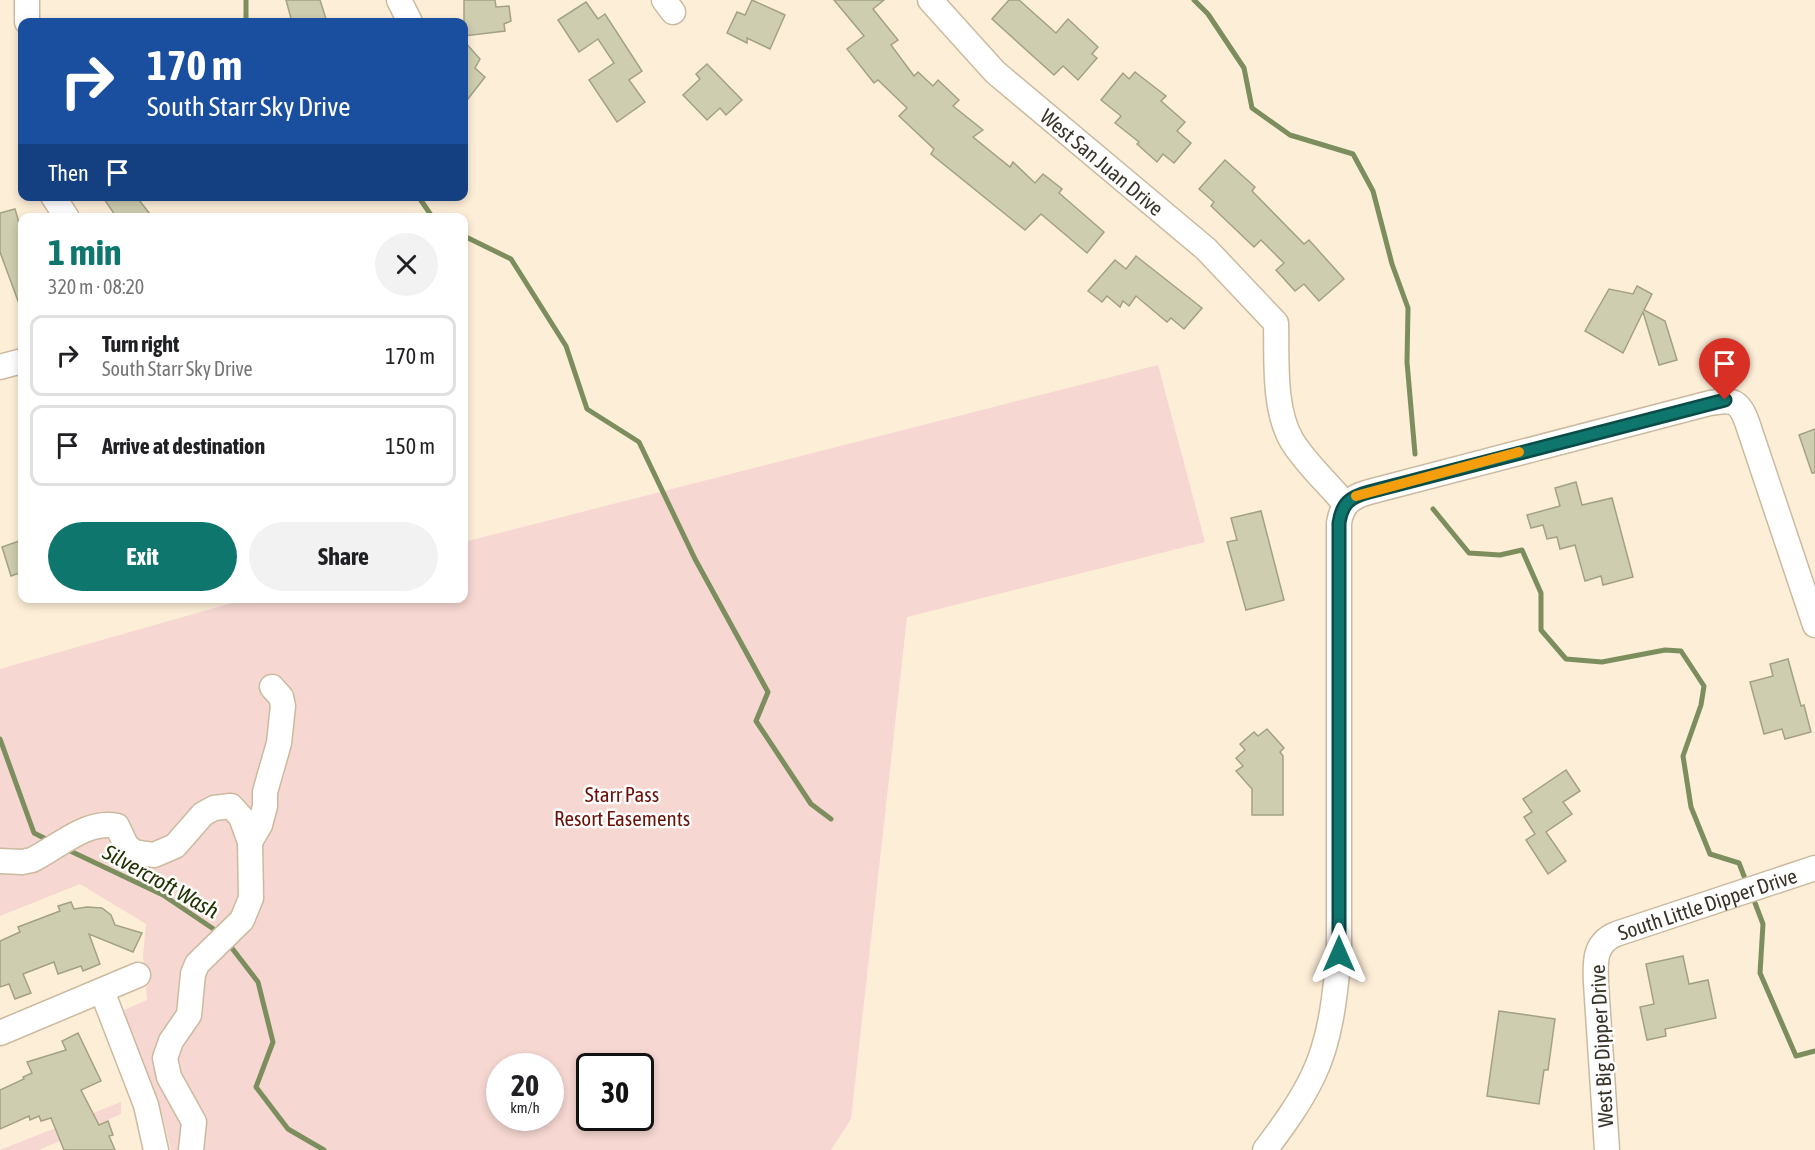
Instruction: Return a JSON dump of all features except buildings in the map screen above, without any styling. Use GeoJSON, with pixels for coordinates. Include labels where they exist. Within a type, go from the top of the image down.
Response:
{"type":"FeatureCollection","features":[{"type":"Feature","properties":{"kind":"street"},"geometry":{"type":"LineString","coordinates":[[27,0],[27,18]]}},
{"type":"Feature","properties":{"kind":"street"},"geometry":{"type":"LineString","coordinates":[[399,0],[408,18]]}},
{"type":"Feature","properties":{"kind":"street","name":"West San Juan Drive"},"geometry":{"type":"LineString","coordinates":[[930,0],[995,72],[1206,249],[1276,323],[1280,407],[1291,439],[1306,461],[1347,503]]}},
{"type":"Feature","properties":{"kind":"street"},"geometry":{"type":"LineString","coordinates":[[0,367],[18,362]]}},
{"type":"Feature","properties":{"kind":"street"},"geometry":{"type":"LineString","coordinates":[[1265,1150],[1292,1115],[1314,1074],[1327,1035],[1335,994],[1339,954],[1339,523],[1341,511],[1347,503],[1369,492],[1688,408],[1725,400],[1734,402],[1744,412],[1815,625]]}},
{"type":"Feature","properties":{"kind":"street"},"geometry":{"type":"LineString","coordinates":[[250,842],[260,825],[265,806],[265,792],[279,743],[283,706],[281,697],[272,687]]}},
{"type":"Feature","properties":{"kind":"street"},"geometry":{"type":"LineString","coordinates":[[0,861],[32,860],[100,825],[117,826],[126,845],[134,852],[154,855],[175,846],[203,814],[214,808],[231,806],[241,817],[250,842],[252,885],[248,908],[234,929],[210,949],[197,964],[189,1015],[171,1041],[165,1058],[169,1077],[194,1122],[191,1150]]}},
{"type":"Feature","properties":{"kind":"street","name":"South Little Dipper Drive"},"geometry":{"type":"LineString","coordinates":[[1601,944],[1616,934],[1815,868]]}},
{"type":"Feature","properties":{"kind":"street","name":"West Big Dipper Drive"},"geometry":{"type":"LineString","coordinates":[[1601,944],[1595,959],[1607,1150]]}},
{"type":"Feature","properties":{"kind":"street"},"geometry":{"type":"LineString","coordinates":[[0,1033],[138,975]]}},
{"type":"Feature","properties":{"kind":"street"},"geometry":{"type":"LineString","coordinates":[[102,991],[146,1104],[156,1150]]}},
{"type":"Feature","properties":{"kind":"green space","name":"Starr Pass Resort Easements"},"geometry":{"type":"Polygon","coordinates":[[[1158,365],[1205,542],[907,617],[851,1119],[831,1150],[171,1150],[163,1118],[120,1012],[147,1000],[143,955],[146,924],[80,884],[0,916],[0,669],[232,603],[468,603],[468,541],[1158,365]]]}},
{"type":"Feature","properties":{"kind":"green space"},"geometry":{"type":"Polygon","coordinates":[[[121,1102],[121,1114],[39,1150],[0,1150],[121,1102]]]}},
{"type":"Feature","properties":{"kind":"waterway"},"geometry":{"type":"LineString","coordinates":[[246,0],[246,18]]}},
{"type":"Feature","properties":{"kind":"waterway"},"geometry":{"type":"LineString","coordinates":[[1194,0],[1208,14],[1244,68],[1252,108],[1290,135],[1353,154],[1373,191],[1392,264],[1408,308],[1407,362],[1415,454]]}},
{"type":"Feature","properties":{"kind":"waterway"},"geometry":{"type":"LineString","coordinates":[[421,201],[430,213]]}},
{"type":"Feature","properties":{"kind":"waterway"},"geometry":{"type":"LineString","coordinates":[[468,238],[511,259],[566,346],[587,409],[639,442],[695,559],[768,692],[756,721],[811,804],[831,819]]}},
{"type":"Feature","properties":{"kind":"waterway"},"geometry":{"type":"LineString","coordinates":[[1433,509],[1469,553],[1500,555],[1522,550],[1541,593],[1541,630],[1566,659],[1602,662],[1665,650],[1681,651],[1704,686],[1701,705],[1683,756],[1691,807],[1710,854],[1739,863],[1744,876]]}},
{"type":"Feature","properties":{"kind":"waterway","name":"Silvercroft Wash"},"geometry":{"type":"LineString","coordinates":[[0,739],[34,833],[50,841]]}},
{"type":"Feature","properties":{"kind":"waterway","name":"Silvercroft Wash"},"geometry":{"type":"LineString","coordinates":[[64,848],[163,895],[221,934]]}},
{"type":"Feature","properties":{"kind":"waterway"},"geometry":{"type":"LineString","coordinates":[[1755,903],[1763,924],[1760,973],[1796,1056],[1815,1051]]}},
{"type":"Feature","properties":{"kind":"waterway","name":"Silvercroft Wash"},"geometry":{"type":"LineString","coordinates":[[228,943],[258,982],[273,1042],[256,1087],[288,1129],[324,1150]]}},
{"type":"Feature","properties":{"kind":"slow traffic"},"geometry":{"type":"LineString","coordinates":[[1356,496],[1519,452]]}},
{"type":"Feature","properties":{"kind":"route"},"geometry":{"type":"LineString","coordinates":[[1339,954],[1339,523],[1343,506],[1359,495],[1369,492],[1725,400]]}}]}
